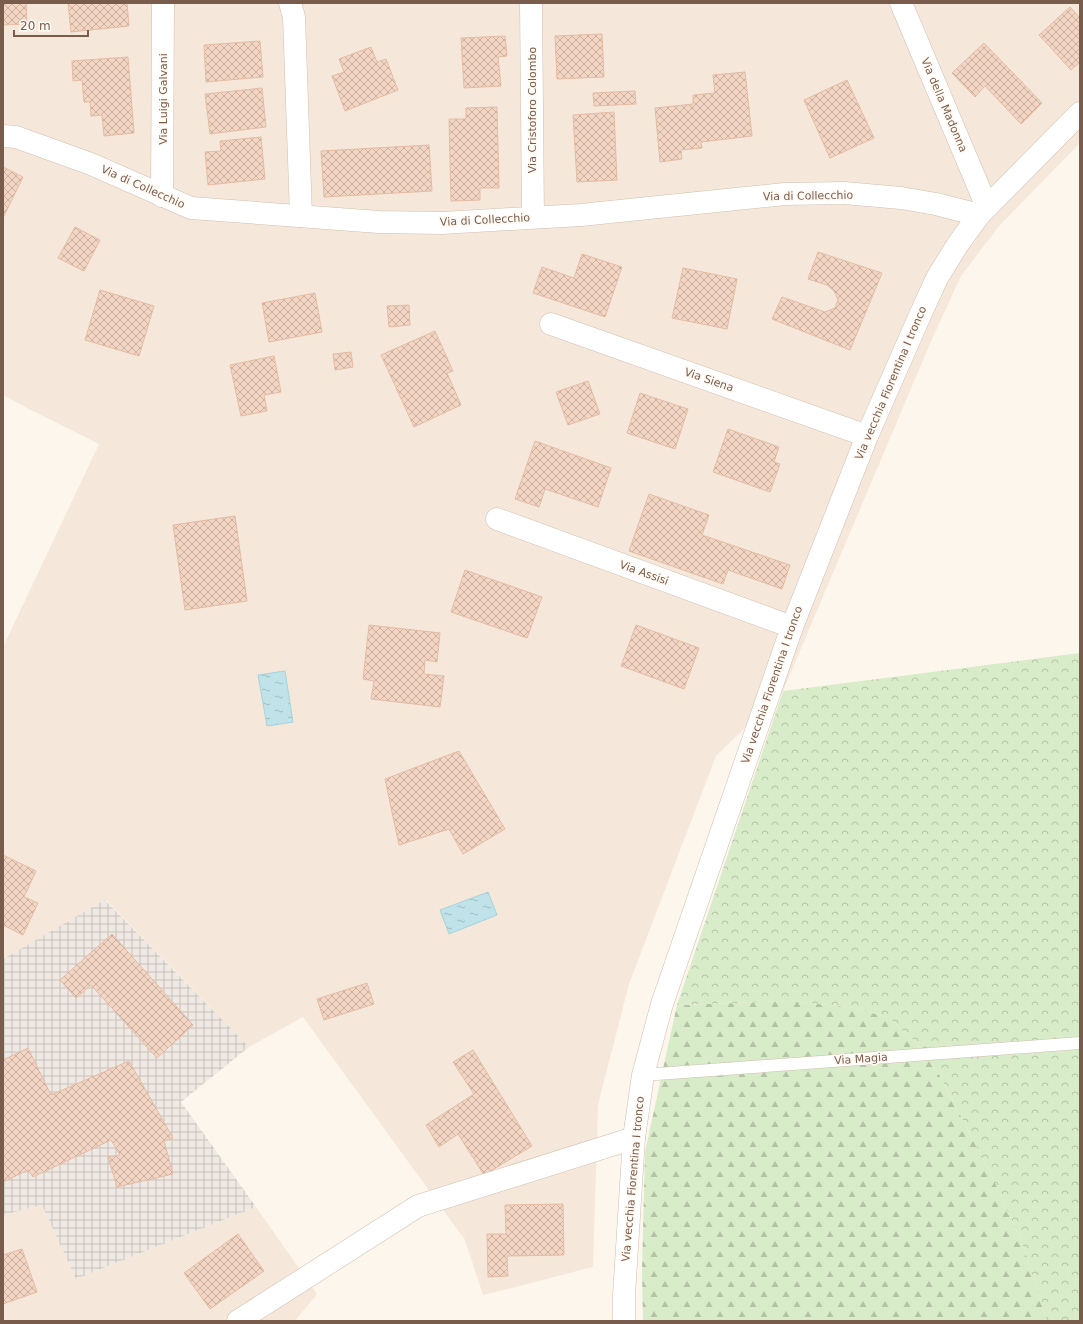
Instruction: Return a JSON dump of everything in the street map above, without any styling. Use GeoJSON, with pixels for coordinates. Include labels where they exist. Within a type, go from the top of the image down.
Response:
{"type":"FeatureCollection","features":[{"type":"Feature","properties":{"kind":"street","name":"Via Luigi Galvani"},"geometry":{"type":"LineString","coordinates":[[162,196],[163,3]]}},
{"type":"Feature","properties":{"kind":"street"},"geometry":{"type":"LineString","coordinates":[[290,3],[294,17],[300,216]]}},
{"type":"Feature","properties":{"kind":"street","name":"Via Cristoforo Colombo"},"geometry":{"type":"LineString","coordinates":[[531,3],[533,217]]}},
{"type":"Feature","properties":{"kind":"street","name":"Via della Madonna"},"geometry":{"type":"LineString","coordinates":[[901,3],[983,211]]}},
{"type":"Feature","properties":{"kind":"street","name":"Via vecchia Fiorentina I tronco"},"geometry":{"type":"LineString","coordinates":[[624,1321],[624,1295],[634,1138],[643,1075],[662,1004],[792,627],[867,436],[920,313],[937,278],[958,244],[983,211],[1080,113]]}},
{"type":"Feature","properties":{"kind":"street","name":"Via di Collecchio"},"geometry":{"type":"LineString","coordinates":[[3,136],[16,137],[91,164],[191,208],[379,222],[434,222],[581,215],[786,194],[844,193],[901,198],[983,211]]}},
{"type":"Feature","properties":{"kind":"street","name":"Via Siena"},"geometry":{"type":"LineString","coordinates":[[551,324],[867,436]]}},
{"type":"Feature","properties":{"kind":"street","name":"Via Assisi"},"geometry":{"type":"LineString","coordinates":[[497,520],[792,627]]}},
{"type":"Feature","properties":{"kind":"street"},"geometry":{"type":"LineString","coordinates":[[238,1321],[418,1206],[634,1138]]}},
{"type":"Feature","properties":{"kind":"lane","name":"Via Magia"},"geometry":{"type":"LineString","coordinates":[[643,1075],[1080,1044]]}},
{"type":"Feature","properties":{"kind":"shaded area"},"geometry":{"type":"Polygon","coordinates":[[[3,3],[1080,3],[1080,143],[999,226],[961,276],[932,339],[783,691],[716,756],[629,984],[598,1105],[593,1267],[483,1295],[465,1240],[303,1017],[249,1047],[106,900],[3,959],[3,647],[99,444],[3,395],[3,3]]]}},
{"type":"Feature","properties":{"kind":"shaded area"},"geometry":{"type":"Polygon","coordinates":[[[105,900],[249,1047],[181,1102],[256,1207],[76,1279],[42,1205],[3,1215],[3,959],[105,900]]]}},
{"type":"Feature","properties":{"kind":"shaded area"},"geometry":{"type":"Polygon","coordinates":[[[42,1205],[76,1279],[256,1207],[317,1294],[295,1321],[3,1321],[3,1215],[42,1205]]]}},
{"type":"Feature","properties":{"kind":"green space"},"geometry":{"type":"Polygon","coordinates":[[[1080,653],[1080,1321],[1047,1321],[1024,1248],[994,1180],[940,1076],[916,1042],[889,1018],[856,1008],[790,1001],[677,1005],[783,691],[1080,653]]]}},
{"type":"Feature","properties":{"kind":"green space"},"geometry":{"type":"Polygon","coordinates":[[[790,1001],[856,1008],[889,1018],[916,1042],[940,1076],[994,1180],[1024,1248],[1047,1321],[643,1321],[642,1272],[645,1152],[677,1005],[790,1001]]]}},
{"type":"Feature","properties":{"kind":"water"},"geometry":{"type":"Polygon","coordinates":[[[285,671],[293,722],[267,726],[258,675],[285,671]]]}},
{"type":"Feature","properties":{"kind":"water"},"geometry":{"type":"Polygon","coordinates":[[[488,892],[497,915],[449,934],[440,910],[488,892]]]}},
{"type":"Feature","properties":{"kind":"building"},"geometry":{"type":"Polygon","coordinates":[[[3,3],[26,3],[27,24],[3,25],[3,3]]]}},
{"type":"Feature","properties":{"kind":"building"},"geometry":{"type":"Polygon","coordinates":[[[68,3],[127,3],[129,26],[71,32],[68,3]]]}},
{"type":"Feature","properties":{"kind":"building"},"geometry":{"type":"Polygon","coordinates":[[[1070,7],[1080,18],[1080,62],[1071,70],[1039,35],[1070,7]]]}},
{"type":"Feature","properties":{"kind":"building"},"geometry":{"type":"Polygon","coordinates":[[[602,34],[604,77],[557,79],[555,36],[602,34]]]}},
{"type":"Feature","properties":{"kind":"building"},"geometry":{"type":"Polygon","coordinates":[[[505,36],[507,56],[498,57],[501,86],[464,88],[461,38],[505,36]]]}},
{"type":"Feature","properties":{"kind":"building"},"geometry":{"type":"Polygon","coordinates":[[[260,41],[263,77],[206,82],[204,45],[260,41]]]}},
{"type":"Feature","properties":{"kind":"building"},"geometry":{"type":"Polygon","coordinates":[[[984,43],[1042,103],[1021,124],[985,86],[975,97],[952,73],[984,43]]]}},
{"type":"Feature","properties":{"kind":"building"},"geometry":{"type":"Polygon","coordinates":[[[371,47],[377,62],[386,59],[398,90],[345,111],[332,76],[344,72],[339,59],[371,47]]]}},
{"type":"Feature","properties":{"kind":"building"},"geometry":{"type":"Polygon","coordinates":[[[128,57],[134,133],[104,136],[102,115],[91,116],[90,102],[84,102],[82,80],[73,81],[72,61],[128,57]]]}},
{"type":"Feature","properties":{"kind":"building"},"geometry":{"type":"Polygon","coordinates":[[[745,72],[752,136],[701,142],[702,148],[681,150],[682,159],[660,162],[655,108],[693,104],[693,95],[715,93],[713,75],[745,72]]]}},
{"type":"Feature","properties":{"kind":"building"},"geometry":{"type":"Polygon","coordinates":[[[847,80],[874,138],[830,158],[804,100],[847,80]]]}},
{"type":"Feature","properties":{"kind":"building"},"geometry":{"type":"Polygon","coordinates":[[[262,88],[266,127],[210,134],[205,94],[262,88]]]}},
{"type":"Feature","properties":{"kind":"building"},"geometry":{"type":"Polygon","coordinates":[[[635,91],[636,104],[594,106],[593,93],[635,91]]]}},
{"type":"Feature","properties":{"kind":"building"},"geometry":{"type":"Polygon","coordinates":[[[497,107],[499,188],[480,188],[480,200],[451,201],[449,119],[466,119],[466,108],[497,107]]]}},
{"type":"Feature","properties":{"kind":"building"},"geometry":{"type":"Polygon","coordinates":[[[614,112],[617,180],[577,182],[573,115],[614,112]]]}},
{"type":"Feature","properties":{"kind":"building"},"geometry":{"type":"Polygon","coordinates":[[[261,137],[265,179],[208,185],[205,152],[221,151],[220,141],[261,137]]]}},
{"type":"Feature","properties":{"kind":"building"},"geometry":{"type":"Polygon","coordinates":[[[429,145],[432,191],[324,197],[321,151],[429,145]]]}},
{"type":"Feature","properties":{"kind":"building"},"geometry":{"type":"Polygon","coordinates":[[[3,167],[23,177],[3,218],[3,167]]]}},
{"type":"Feature","properties":{"kind":"building"},"geometry":{"type":"Polygon","coordinates":[[[75,227],[100,240],[84,271],[58,258],[75,227]]]}},
{"type":"Feature","properties":{"kind":"building"},"geometry":{"type":"Polygon","coordinates":[[[818,252],[882,273],[850,350],[772,319],[782,297],[825,312],[835,308],[838,300],[834,291],[827,285],[808,279],[818,252]]]}},
{"type":"Feature","properties":{"kind":"building"},"geometry":{"type":"Polygon","coordinates":[[[582,254],[622,267],[605,317],[533,293],[542,267],[574,278],[582,254]]]}},
{"type":"Feature","properties":{"kind":"building"},"geometry":{"type":"Polygon","coordinates":[[[683,268],[737,279],[727,329],[672,318],[683,268]]]}},
{"type":"Feature","properties":{"kind":"building"},"geometry":{"type":"Polygon","coordinates":[[[100,290],[154,306],[139,356],[85,340],[100,290]]]}},
{"type":"Feature","properties":{"kind":"building"},"geometry":{"type":"Polygon","coordinates":[[[315,293],[322,332],[269,342],[262,303],[315,293]]]}},
{"type":"Feature","properties":{"kind":"building"},"geometry":{"type":"Polygon","coordinates":[[[409,305],[410,325],[389,327],[387,306],[409,305]]]}},
{"type":"Feature","properties":{"kind":"building"},"geometry":{"type":"Polygon","coordinates":[[[435,331],[453,371],[447,373],[461,405],[414,427],[381,355],[435,331]]]}},
{"type":"Feature","properties":{"kind":"building"},"geometry":{"type":"Polygon","coordinates":[[[351,352],[353,367],[335,370],[333,354],[351,352]]]}},
{"type":"Feature","properties":{"kind":"building"},"geometry":{"type":"Polygon","coordinates":[[[274,356],[281,392],[264,395],[267,411],[241,416],[230,365],[274,356]]]}},
{"type":"Feature","properties":{"kind":"building"},"geometry":{"type":"Polygon","coordinates":[[[588,381],[600,414],[568,425],[556,392],[588,381]]]}},
{"type":"Feature","properties":{"kind":"building"},"geometry":{"type":"Polygon","coordinates":[[[640,393],[688,409],[675,449],[627,433],[640,393]]]}},
{"type":"Feature","properties":{"kind":"building"},"geometry":{"type":"Polygon","coordinates":[[[728,429],[779,447],[774,462],[780,464],[770,492],[713,472],[728,429]]]}},
{"type":"Feature","properties":{"kind":"building"},"geometry":{"type":"Polygon","coordinates":[[[535,441],[611,468],[598,507],[545,489],[539,507],[515,499],[535,441]]]}},
{"type":"Feature","properties":{"kind":"building"},"geometry":{"type":"Polygon","coordinates":[[[649,494],[709,515],[702,535],[790,565],[782,589],[728,570],[723,584],[629,551],[649,494]]]}},
{"type":"Feature","properties":{"kind":"building"},"geometry":{"type":"Polygon","coordinates":[[[235,516],[247,601],[185,610],[173,525],[235,516]]]}},
{"type":"Feature","properties":{"kind":"building"},"geometry":{"type":"Polygon","coordinates":[[[465,570],[542,597],[527,638],[451,612],[465,570]]]}},
{"type":"Feature","properties":{"kind":"building"},"geometry":{"type":"Polygon","coordinates":[[[369,625],[440,633],[437,662],[425,660],[424,674],[444,676],[440,707],[371,699],[374,681],[363,679],[369,625]]]}},
{"type":"Feature","properties":{"kind":"building"},"geometry":{"type":"Polygon","coordinates":[[[636,625],[699,648],[684,689],[621,666],[636,625]]]}},
{"type":"Feature","properties":{"kind":"building"},"geometry":{"type":"Polygon","coordinates":[[[459,751],[505,829],[463,854],[449,829],[399,845],[385,779],[459,751]]]}},
{"type":"Feature","properties":{"kind":"building"},"geometry":{"type":"Polygon","coordinates":[[[3,855],[36,871],[24,897],[38,903],[23,935],[3,925],[3,855]]]}},
{"type":"Feature","properties":{"kind":"building"},"geometry":{"type":"Polygon","coordinates":[[[112,934],[193,1025],[157,1058],[91,985],[76,998],[60,980],[112,934]]]}},
{"type":"Feature","properties":{"kind":"building"},"geometry":{"type":"Polygon","coordinates":[[[367,983],[374,1004],[324,1020],[317,999],[367,983]]]}},
{"type":"Feature","properties":{"kind":"building"},"geometry":{"type":"Polygon","coordinates":[[[28,1048],[51,1095],[129,1061],[173,1138],[164,1141],[173,1174],[117,1187],[108,1157],[120,1155],[111,1140],[33,1177],[28,1170],[3,1182],[3,1060],[28,1048]]]}},
{"type":"Feature","properties":{"kind":"building"},"geometry":{"type":"Polygon","coordinates":[[[473,1050],[532,1146],[484,1175],[458,1134],[439,1147],[426,1125],[474,1094],[453,1062],[473,1050]]]}},
{"type":"Feature","properties":{"kind":"building"},"geometry":{"type":"Polygon","coordinates":[[[563,1204],[564,1255],[507,1256],[508,1276],[488,1277],[487,1234],[506,1234],[505,1205],[563,1204]]]}},
{"type":"Feature","properties":{"kind":"building"},"geometry":{"type":"Polygon","coordinates":[[[238,1234],[264,1271],[210,1309],[184,1273],[238,1234]]]}},
{"type":"Feature","properties":{"kind":"building"},"geometry":{"type":"Polygon","coordinates":[[[22,1249],[37,1292],[3,1304],[3,1255],[22,1249]]]}}]}
